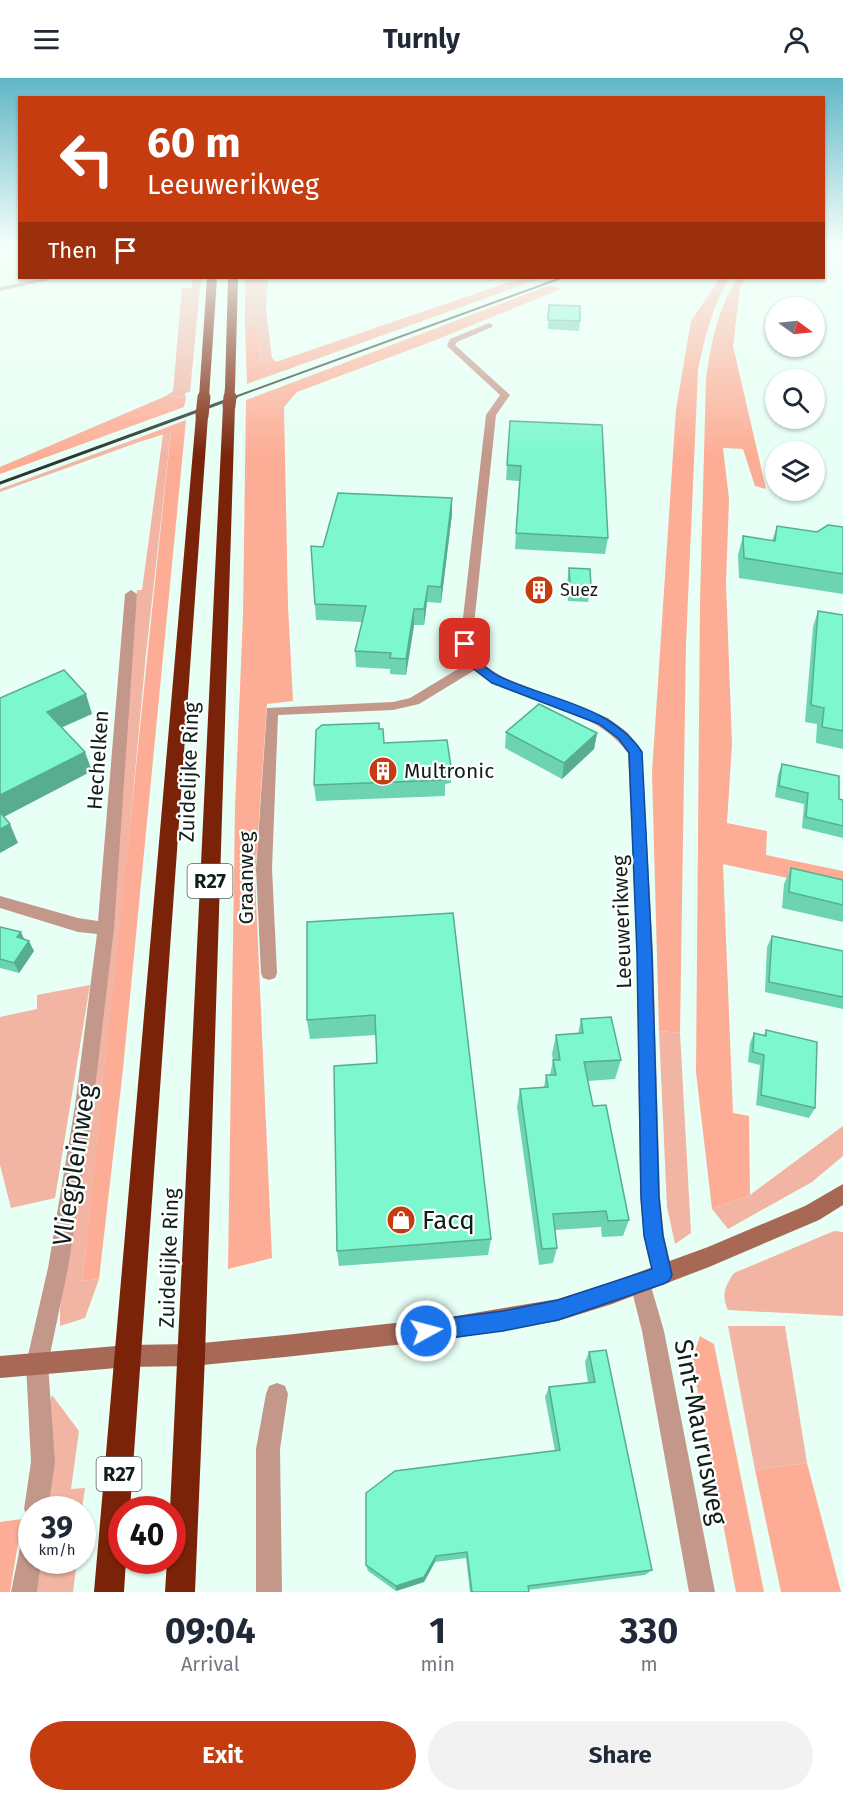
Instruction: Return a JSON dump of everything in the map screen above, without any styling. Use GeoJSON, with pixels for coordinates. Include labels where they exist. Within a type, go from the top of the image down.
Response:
{"type":"FeatureCollection","features":[{"type":"Feature","properties":{"kind":"highway","name":"Zuidelijke Ring"},"geometry":{"type":"LineString","coordinates":[[128,1356],[209,316]]}},
{"type":"Feature","properties":{"kind":"highway","name":"Zuidelijke Ring"},"geometry":{"type":"LineString","coordinates":[[192,1355],[232,316]]}},
{"type":"Feature","properties":{"kind":"highway","name":"R27"},"geometry":{"type":"LineString","coordinates":[[180,1592],[192,1355]]}},
{"type":"Feature","properties":{"kind":"highway","name":"R27"},"geometry":{"type":"LineString","coordinates":[[110,1592],[128,1356]]}},
{"type":"Feature","properties":{"kind":"street"},"geometry":{"type":"LineString","coordinates":[[475,664],[465,644],[489,427],[491,415],[505,394],[451,346],[453,341],[489,325]]}},
{"type":"Feature","properties":{"kind":"street","name":"Hechelken"},"geometry":{"type":"LineString","coordinates":[[106,928],[131,594]]}},
{"type":"Feature","properties":{"kind":"street","name":"Graanweg"},"geometry":{"type":"LineString","coordinates":[[269,973],[264,869],[272,711],[393,706],[414,701],[475,664]]}},
{"type":"Feature","properties":{"kind":"street","name":"Leeuwerikweg"},"geometry":{"type":"LineString","coordinates":[[475,664],[497,680],[603,721],[623,736],[635,752],[645,954],[650,1197],[654,1236],[663,1275]]}},
{"type":"Feature","properties":{"kind":"street"},"geometry":{"type":"LineString","coordinates":[[0,902],[78,925],[106,928]]}},
{"type":"Feature","properties":{"kind":"street","name":"Vliegpleinweg"},"geometry":{"type":"LineString","coordinates":[[38,1496],[43,1462],[37,1364],[62,1245],[84,1106],[106,928]]}},
{"type":"Feature","properties":{"kind":"street"},"geometry":{"type":"LineString","coordinates":[[0,1367],[128,1356],[192,1355],[438,1330],[503,1321],[558,1310],[663,1275],[812,1213],[843,1194]]}},
{"type":"Feature","properties":{"kind":"street","name":"Sint-Maurusweg"},"geometry":{"type":"LineString","coordinates":[[640,1283],[653,1331],[702,1592]]}},
{"type":"Feature","properties":{"kind":"street"},"geometry":{"type":"LineString","coordinates":[[269,1592],[268,1449],[277,1394]]}},
{"type":"Feature","properties":{"kind":"street"},"geometry":{"type":"LineString","coordinates":[[24,1592],[27,1574]]}},
{"type":"Feature","properties":{"kind":"shaded area"},"geometry":{"type":"Polygon","coordinates":[[[180,316],[197,316],[190,392],[185,393],[186,398],[166,396],[173,391],[180,316]]]}},
{"type":"Feature","properties":{"kind":"shaded area"},"geometry":{"type":"Polygon","coordinates":[[[245,316],[267,316],[272,358],[261,362],[256,324],[245,325],[245,316]]]}},
{"type":"Feature","properties":{"kind":"shaded area"},"geometry":{"type":"Polygon","coordinates":[[[411,316],[437,316],[247,384],[245,325],[256,324],[261,362],[272,358],[276,362],[411,316]]]}},
{"type":"Feature","properties":{"kind":"shaded area"},"geometry":{"type":"Polygon","coordinates":[[[469,316],[495,316],[297,392],[284,407],[288,606],[293,701],[267,704],[255,877],[272,1258],[228,1269],[235,808],[243,615],[246,400],[469,316]]]}},
{"type":"Feature","properties":{"kind":"shaded area"},"geometry":{"type":"Polygon","coordinates":[[[695,316],[712,316],[698,370],[686,644],[680,1033],[659,1031],[652,773],[676,409],[691,321],[695,316]]]}},
{"type":"Feature","properties":{"kind":"shaded area"},"geometry":{"type":"Polygon","coordinates":[[[720,316],[737,316],[733,346],[765,485],[765,489],[755,486],[743,449],[723,448],[729,499],[726,583],[732,744],[727,823],[767,831],[766,855],[843,871],[843,890],[723,864],[733,1113],[749,1116],[750,1195],[712,1209],[696,1072],[700,601],[706,379],[710,352],[720,316]]]}},
{"type":"Feature","properties":{"kind":"shaded area"},"geometry":{"type":"Polygon","coordinates":[[[166,396],[186,398],[184,407],[0,474],[0,467],[166,396]]]}},
{"type":"Feature","properties":{"kind":"shaded area"},"geometry":{"type":"Polygon","coordinates":[[[186,420],[123,1069],[99,1279],[82,1281],[171,432],[142,441],[138,438],[186,420]]]}},
{"type":"Feature","properties":{"kind":"shaded area"},"geometry":{"type":"Polygon","coordinates":[[[171,431],[146,654],[114,999],[82,1281],[99,1279],[85,1318],[60,1326],[60,1308],[105,998],[137,590],[142,590],[163,434],[171,431]]]}},
{"type":"Feature","properties":{"kind":"shaded area"},"geometry":{"type":"Polygon","coordinates":[[[138,438],[142,441],[0,492],[0,489],[138,438]]]}},
{"type":"Feature","properties":{"kind":"shaded area"},"geometry":{"type":"Polygon","coordinates":[[[90,985],[55,1198],[11,1208],[0,1165],[0,1017],[37,1009],[37,995],[90,985]]]}},
{"type":"Feature","properties":{"kind":"shaded area"},"geometry":{"type":"Polygon","coordinates":[[[659,1031],[680,1033],[691,1233],[675,1244],[667,1207],[659,1031]]]}},
{"type":"Feature","properties":{"kind":"shaded area"},"geometry":{"type":"Polygon","coordinates":[[[843,1126],[843,1156],[812,1182],[728,1229],[712,1209],[750,1195],[843,1126]]]}},
{"type":"Feature","properties":{"kind":"shaded area"},"geometry":{"type":"Polygon","coordinates":[[[834,1231],[843,1232],[843,1316],[728,1310],[725,1291],[734,1273],[834,1231]]]}},
{"type":"Feature","properties":{"kind":"shaded area"},"geometry":{"type":"Polygon","coordinates":[[[728,1326],[785,1326],[807,1463],[755,1470],[728,1326]]]}},
{"type":"Feature","properties":{"kind":"shaded area"},"geometry":{"type":"Polygon","coordinates":[[[700,1336],[714,1344],[764,1592],[736,1592],[692,1361],[700,1336]]]}},
{"type":"Feature","properties":{"kind":"shaded area"},"geometry":{"type":"Polygon","coordinates":[[[52,1395],[79,1431],[71,1489],[85,1488],[84,1496],[45,1496],[47,1411],[52,1395]]]}},
{"type":"Feature","properties":{"kind":"shaded area"},"geometry":{"type":"Polygon","coordinates":[[[807,1463],[841,1592],[781,1592],[755,1470],[807,1463]]]}},
{"type":"Feature","properties":{"kind":"shaded area"},"geometry":{"type":"Polygon","coordinates":[[[18,1520],[18,1543],[10,1592],[0,1592],[0,1522],[18,1520]]]}},
{"type":"Feature","properties":{"kind":"shaded area"},"geometry":{"type":"Polygon","coordinates":[[[37,1574],[75,1574],[73,1592],[34,1592],[37,1574]]]}},
{"type":"Feature","properties":{"kind":"building"},"geometry":{"type":"Polygon","coordinates":[[[548,316],[580,316],[580,321],[548,320],[548,316]]]}},
{"type":"Feature","properties":{"kind":"building"},"geometry":{"type":"Polygon","coordinates":[[[510,421],[602,425],[608,538],[516,533],[521,466],[507,465],[510,421]]]}},
{"type":"Feature","properties":{"kind":"building"},"geometry":{"type":"Polygon","coordinates":[[[338,493],[452,498],[441,587],[428,586],[424,609],[414,609],[406,659],[390,658],[391,653],[355,651],[366,606],[315,604],[311,546],[323,547],[338,493]]]}},
{"type":"Feature","properties":{"kind":"building"},"geometry":{"type":"Polygon","coordinates":[[[828,525],[843,527],[843,574],[744,558],[743,536],[775,541],[777,526],[817,532],[828,525]]]}},
{"type":"Feature","properties":{"kind":"building"},"geometry":{"type":"Polygon","coordinates":[[[569,568],[590,569],[591,586],[570,585],[569,568]]]}},
{"type":"Feature","properties":{"kind":"building"},"geometry":{"type":"Polygon","coordinates":[[[818,611],[843,615],[843,731],[822,727],[824,708],[811,705],[818,611]]]}},
{"type":"Feature","properties":{"kind":"building"},"geometry":{"type":"Polygon","coordinates":[[[64,670],[86,694],[47,712],[85,752],[0,795],[0,698],[64,670]]]}},
{"type":"Feature","properties":{"kind":"building"},"geometry":{"type":"Polygon","coordinates":[[[539,704],[597,733],[564,763],[506,732],[539,704]]]}},
{"type":"Feature","properties":{"kind":"building","name":"Multronic"},"geometry":{"type":"Polygon","coordinates":[[[379,723],[379,729],[383,729],[384,743],[447,740],[451,767],[444,767],[445,780],[314,785],[316,730],[322,725],[379,723]]]}},
{"type":"Feature","properties":{"kind":"building"},"geometry":{"type":"Polygon","coordinates":[[[782,764],[839,776],[839,799],[843,800],[843,826],[806,817],[808,793],[779,786],[782,764]]]}},
{"type":"Feature","properties":{"kind":"building"},"geometry":{"type":"Polygon","coordinates":[[[0,812],[10,824],[0,829],[0,812]]]}},
{"type":"Feature","properties":{"kind":"building"},"geometry":{"type":"Polygon","coordinates":[[[791,868],[843,880],[843,905],[789,892],[791,868]]]}},
{"type":"Feature","properties":{"kind":"building"},"geometry":{"type":"Polygon","coordinates":[[[453,913],[491,1239],[337,1251],[334,1066],[377,1063],[375,1015],[307,1020],[307,922],[453,913]]]}},
{"type":"Feature","properties":{"kind":"building"},"geometry":{"type":"Polygon","coordinates":[[[0,927],[21,932],[17,937],[29,941],[14,963],[0,959],[0,927]]]}},
{"type":"Feature","properties":{"kind":"building"},"geometry":{"type":"Polygon","coordinates":[[[772,936],[843,951],[843,997],[769,982],[772,936]]]}},
{"type":"Feature","properties":{"kind":"building"},"geometry":{"type":"Polygon","coordinates":[[[611,1017],[621,1060],[584,1062],[593,1106],[606,1105],[629,1220],[608,1221],[606,1211],[553,1214],[557,1248],[542,1249],[520,1089],[548,1087],[546,1075],[556,1075],[553,1060],[560,1060],[556,1035],[583,1033],[581,1019],[611,1017]]]}},
{"type":"Feature","properties":{"kind":"building"},"geometry":{"type":"Polygon","coordinates":[[[766,1030],[817,1042],[815,1108],[761,1095],[764,1055],[753,1052],[754,1033],[766,1036],[766,1030]]]}},
{"type":"Feature","properties":{"kind":"building"},"geometry":{"type":"Polygon","coordinates":[[[606,1350],[652,1570],[528,1586],[529,1592],[472,1592],[467,1552],[436,1556],[424,1577],[396,1586],[366,1565],[366,1493],[395,1471],[560,1450],[549,1387],[595,1382],[589,1352],[606,1350]]]}},
{"type":"Feature","properties":{"kind":"railway"},"geometry":{"type":"LineString","coordinates":[[232,398],[458,316]]}},
{"type":"Feature","properties":{"kind":"railway"},"geometry":{"type":"LineString","coordinates":[[0,483],[236,397]]}},
{"type":"Feature","properties":{"kind":"place","name":"Suez"},"geometry":{"type":"Point","coordinates":[539,590]}},
{"type":"Feature","properties":{"kind":"place","name":"Multronic"},"geometry":{"type":"Point","coordinates":[383,771]}},
{"type":"Feature","properties":{"kind":"place","name":"Facq"},"geometry":{"type":"Point","coordinates":[401,1220]}},
{"type":"Feature","properties":{"kind":"route"},"geometry":{"type":"LineString","coordinates":[[426,1331],[503,1321],[558,1310],[663,1275],[654,1236],[650,1197],[645,954],[635,752],[623,736],[603,721],[497,680],[475,664],[465,644]]}}]}
